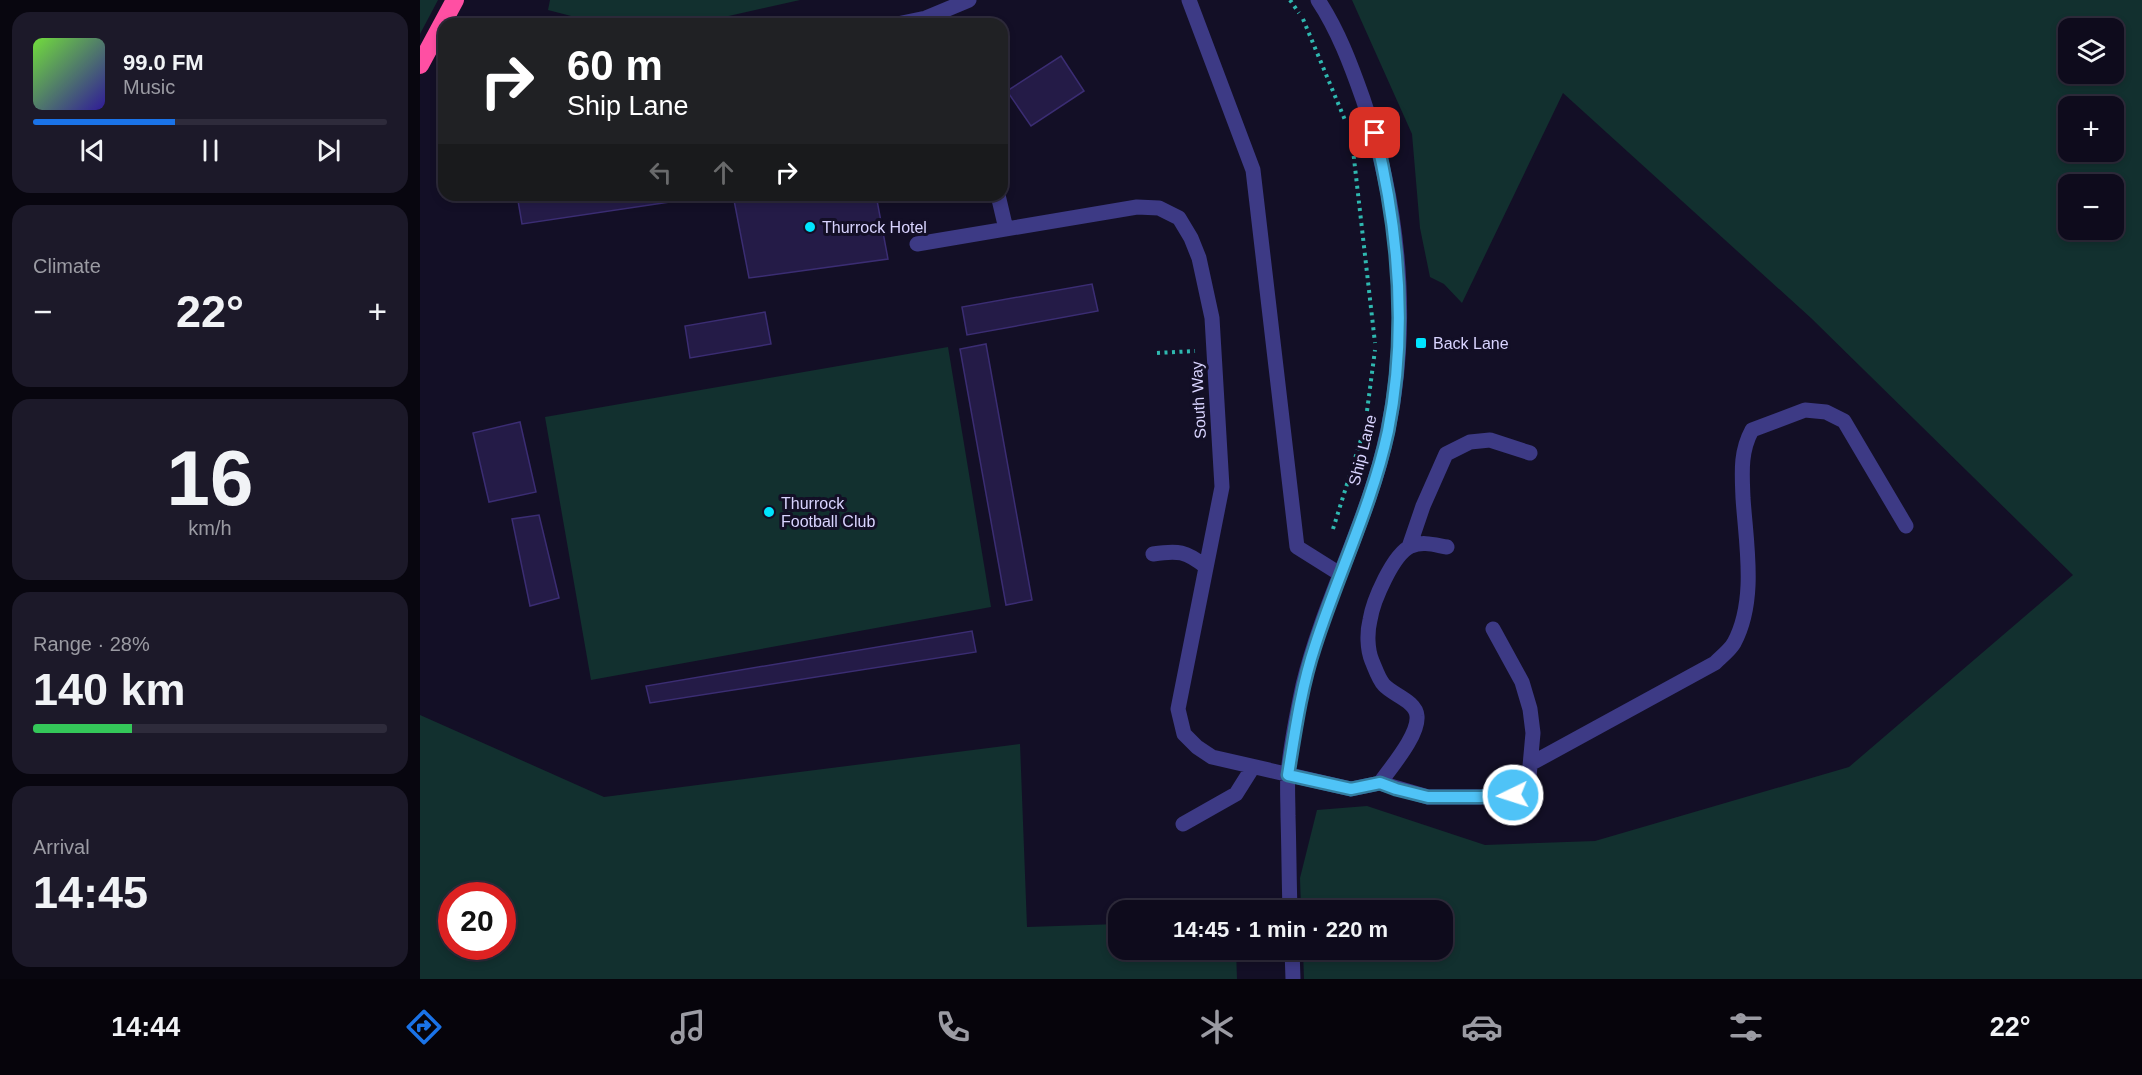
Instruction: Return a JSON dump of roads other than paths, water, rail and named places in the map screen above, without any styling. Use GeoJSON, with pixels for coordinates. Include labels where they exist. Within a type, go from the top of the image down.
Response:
{"type":"FeatureCollection","features":[{"type":"Feature","properties":{"kind":"highway"},"geometry":{"type":"LineString","coordinates":[[445,18],[455,0]]}},
{"type":"Feature","properties":{"kind":"highway"},"geometry":{"type":"LineString","coordinates":[[420,65],[438,32]]}},
{"type":"Feature","properties":{"kind":"street"},"geometry":{"type":"LineString","coordinates":[[926,18],[969,0]]}},
{"type":"Feature","properties":{"kind":"street"},"geometry":{"type":"LineString","coordinates":[[1189,0],[1253,170],[1297,547],[1340,574]]}},
{"type":"Feature","properties":{"kind":"street","name":"Ship Lane"},"geometry":{"type":"LineString","coordinates":[[1290,900],[1288,775],[1303,686],[1340,574],[1373,485],[1388,429],[1396,377],[1400,284],[1387,181],[1375,133],[1353,71],[1318,0]]}},
{"type":"Feature","properties":{"kind":"street"},"geometry":{"type":"LineString","coordinates":[[999,201],[1006,229]]}},
{"type":"Feature","properties":{"kind":"street","name":"South Way"},"geometry":{"type":"LineString","coordinates":[[917,244],[1137,207],[1159,208],[1179,218],[1199,258],[1212,318],[1221,487],[1178,709],[1184,734],[1212,757],[1351,789],[1380,783]]}},
{"type":"Feature","properties":{"kind":"street"},"geometry":{"type":"LineString","coordinates":[[1532,763],[1716,663],[1733,644],[1744,615],[1748,578],[1741,464],[1746,442],[1752,430],[1805,410],[1826,412],[1844,421],[1905,526]]}},
{"type":"Feature","properties":{"kind":"street"},"geometry":{"type":"LineString","coordinates":[[1409,547],[1423,506],[1446,454],[1470,441],[1490,440],[1530,453]]}},
{"type":"Feature","properties":{"kind":"street"},"geometry":{"type":"LineString","coordinates":[[1447,548],[1420,543],[1409,547],[1395,561],[1370,619],[1368,634],[1371,659],[1384,685],[1413,707],[1417,713],[1411,736],[1380,783],[1428,797],[1480,797],[1513,795],[1529,777],[1533,733],[1530,710],[1522,682],[1493,629]]}},
{"type":"Feature","properties":{"kind":"street"},"geometry":{"type":"LineString","coordinates":[[1152,554],[1175,551],[1191,555],[1206,567]]}},
{"type":"Feature","properties":{"kind":"street"},"geometry":{"type":"LineString","coordinates":[[1184,824],[1236,794],[1253,767]]}},
{"type":"Feature","properties":{"kind":"street"},"geometry":{"type":"LineString","coordinates":[[1292,960],[1293,979]]}},
{"type":"Feature","properties":{"kind":"place","name":"Thurrock Hotel"},"geometry":{"type":"Point","coordinates":[810,227]}},
{"type":"Feature","properties":{"kind":"place","name":"Back Lane"},"geometry":{"type":"Point","coordinates":[1421,343]}},
{"type":"Feature","properties":{"kind":"place","name":"Thurrock Football Club"},"geometry":{"type":"Point","coordinates":[769,512]}}]}
